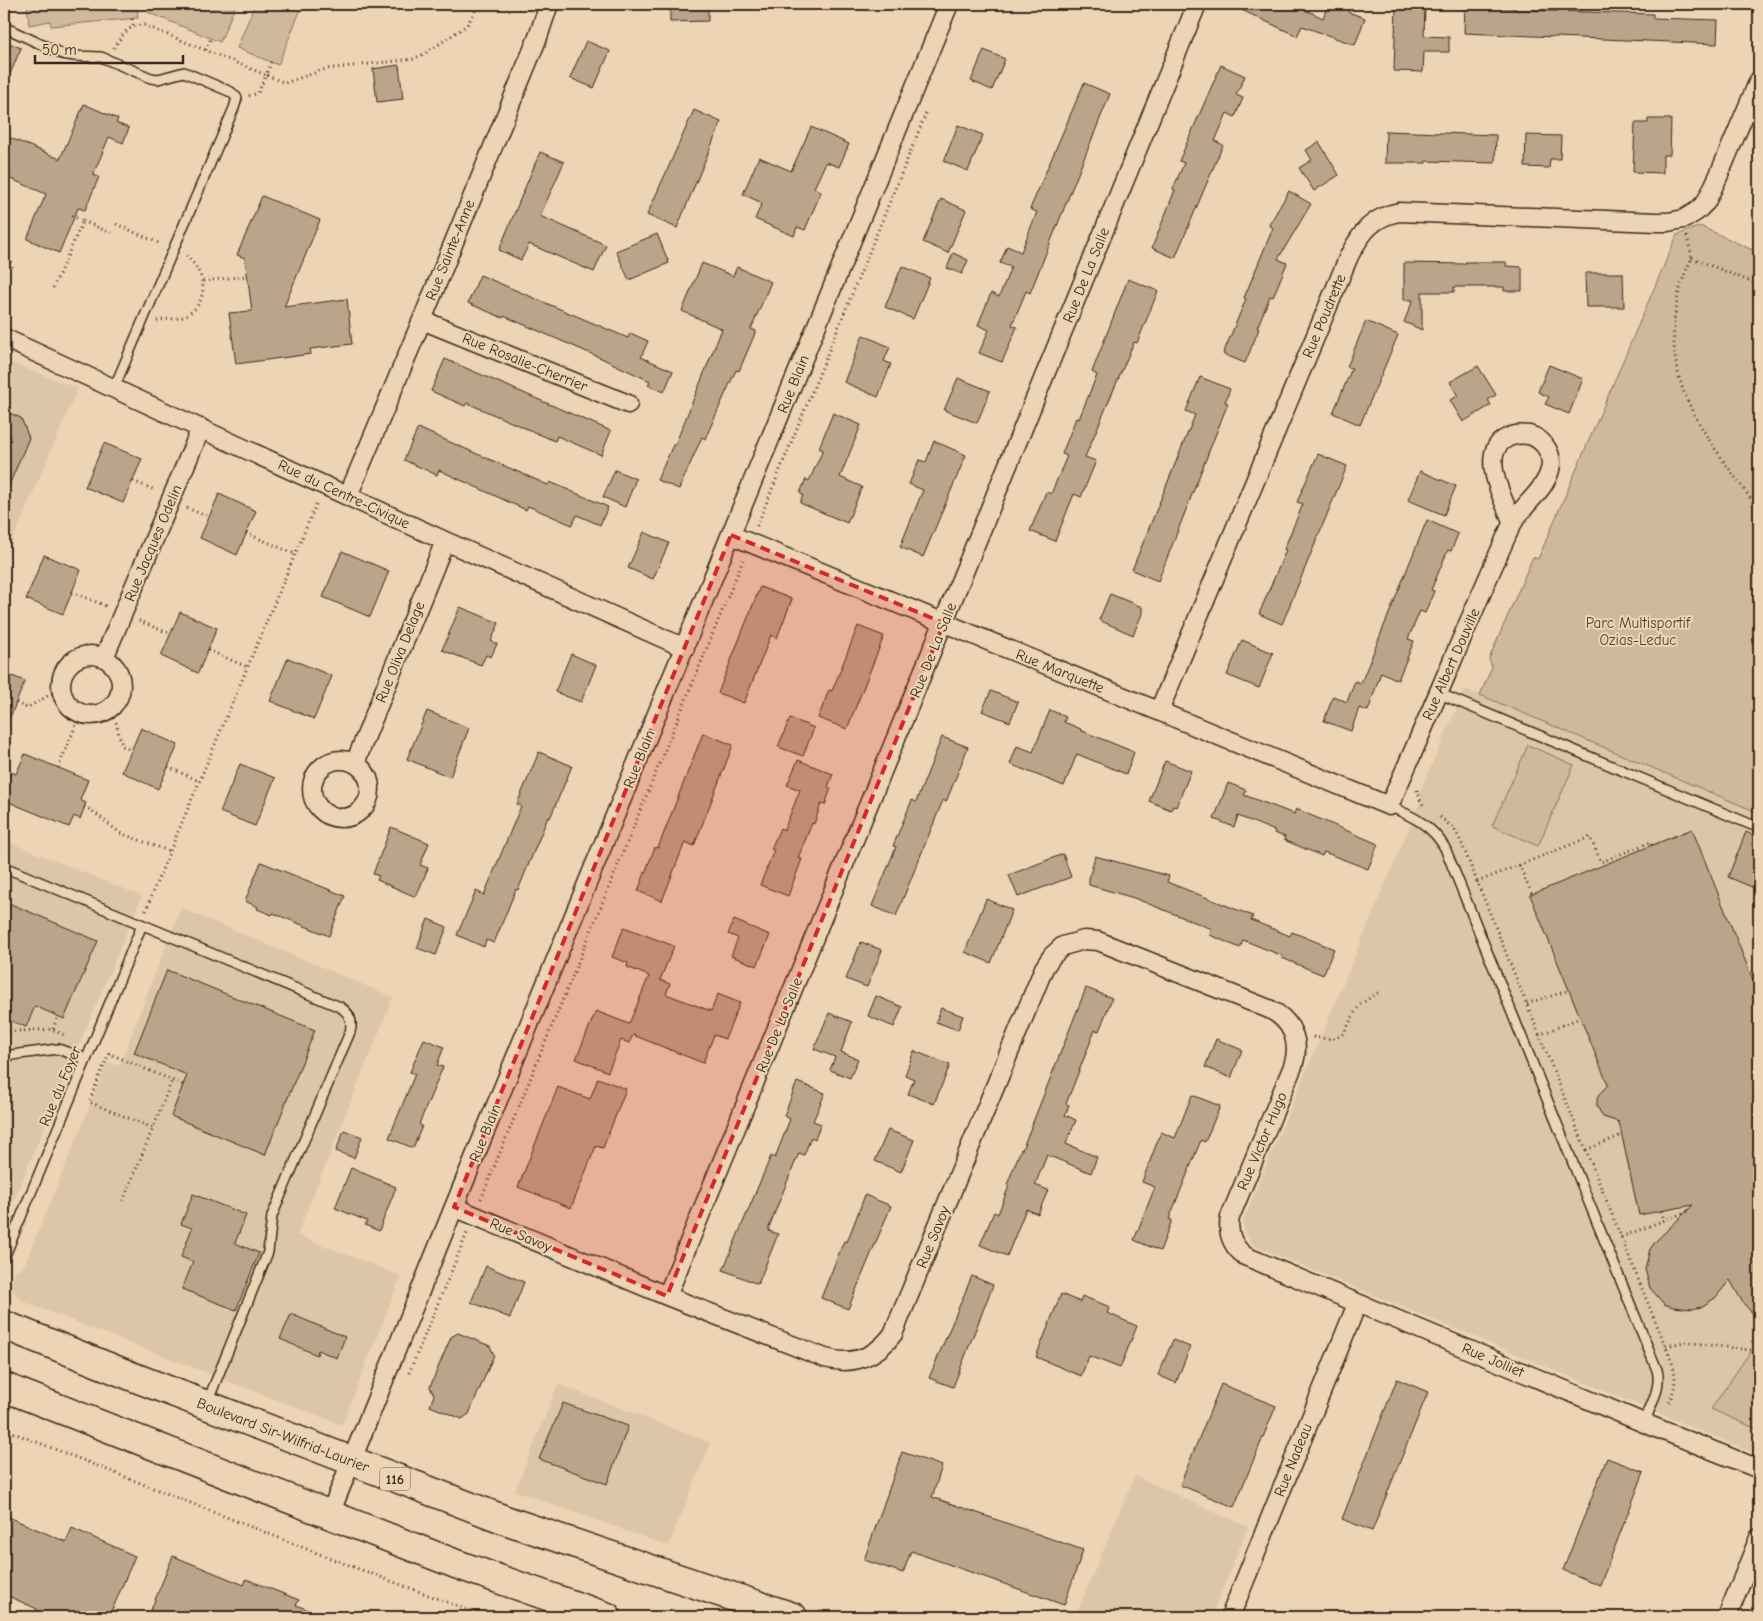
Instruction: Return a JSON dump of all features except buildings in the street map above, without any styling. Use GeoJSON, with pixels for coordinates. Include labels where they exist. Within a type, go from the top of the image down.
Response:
{"type":"FeatureCollection","features":[{"type":"Feature","properties":{"kind":"main road","name":"Boulevard Sir-Wilfrid-Laurier"},"geometry":{"type":"LineString","coordinates":[[4,1325],[351,1462],[508,1521],[793,1617]]}},
{"type":"Feature","properties":{"kind":"main road"},"geometry":{"type":"LineString","coordinates":[[4,1387],[456,1564],[607,1617]]}},
{"type":"Feature","properties":{"kind":"street","name":"Rue Sainte-Anne"},"geometry":{"type":"LineString","coordinates":[[348,496],[538,37],[549,4]]}},
{"type":"Feature","properties":{"kind":"street","name":"Rue Blain"},"geometry":{"type":"LineString","coordinates":[[330,1514],[454,1207],[949,4]]}},
{"type":"Feature","properties":{"kind":"street","name":"Rue De La Salle"},"geometry":{"type":"LineString","coordinates":[[667,1296],[1197,4]]}},
{"type":"Feature","properties":{"kind":"street","name":"Rue Poudrette"},"geometry":{"type":"LineString","coordinates":[[1159,711],[1349,256],[1367,227],[1378,218],[1399,212],[1657,222],[1677,221],[1690,216],[1702,207],[1712,190],[1759,80]]}},
{"type":"Feature","properties":{"kind":"street","name":"Rue Rosalie-Cherrier"},"geometry":{"type":"LineString","coordinates":[[422,320],[628,404]]}},
{"type":"Feature","properties":{"kind":"street","name":"Rue du Centre-Civique"},"geometry":{"type":"LineString","coordinates":[[4,338],[445,541],[685,648]]}},
{"type":"Feature","properties":{"kind":"street","name":"Rue Jacques Odelin"},"geometry":{"type":"LineString","coordinates":[[104,658],[201,428]]}},
{"type":"Feature","properties":{"kind":"street","name":"Rue Albert Douville"},"geometry":{"type":"LineString","coordinates":[[1389,806],[1513,523],[1544,482],[1550,470],[1551,460],[1548,450],[1544,444],[1530,436],[1512,435],[1504,439],[1495,449],[1493,467],[1495,478],[1513,523]]}},
{"type":"Feature","properties":{"kind":"street","name":"Rue Marquette"},"geometry":{"type":"LineString","coordinates":[[731,535],[1389,806]]}},
{"type":"Feature","properties":{"kind":"street","name":"Rue Oliva Delage"},"geometry":{"type":"LineString","coordinates":[[355,763],[445,541]]}},
{"type":"Feature","properties":{"kind":"street"},"geometry":{"type":"LineString","coordinates":[[86,656],[104,658],[118,672],[121,682],[117,700],[109,709],[94,714],[81,713],[70,705],[62,690],[63,675],[70,664],[76,659],[86,656]]}},
{"type":"Feature","properties":{"kind":"street","name":"Rue Savoy"},"geometry":{"type":"LineString","coordinates":[[454,1207],[667,1296],[833,1360],[848,1361],[863,1358],[883,1346],[893,1334],[1044,968],[1057,950],[1070,943],[1084,940],[1105,943],[1276,1012],[1286,1021],[1295,1039]]}},
{"type":"Feature","properties":{"kind":"street","name":"Rue Victor Hugo"},"geometry":{"type":"LineString","coordinates":[[1232,1242],[1229,1230],[1230,1217],[1294,1066],[1297,1053],[1295,1039]]}},
{"type":"Feature","properties":{"kind":"street","name":"Rue Jolliet"},"geometry":{"type":"LineString","coordinates":[[1232,1242],[1240,1252],[1253,1260],[1759,1469]]}},
{"type":"Feature","properties":{"kind":"street","name":"Rue Nadeau"},"geometry":{"type":"LineString","coordinates":[[1230,1617],[1357,1304]]}},
{"type":"Feature","properties":{"kind":"street"},"geometry":{"type":"LineString","coordinates":[[1728,1617],[1759,1538]]}},
{"type":"Feature","properties":{"kind":"lane"},"geometry":{"type":"LineString","coordinates":[[4,27],[62,54],[100,57],[151,78],[158,79],[184,72],[231,92],[237,98],[114,388]]}},
{"type":"Feature","properties":{"kind":"lane"},"geometry":{"type":"LineString","coordinates":[[1438,693],[1752,825]]}},
{"type":"Feature","properties":{"kind":"lane"},"geometry":{"type":"LineString","coordinates":[[1389,806],[1416,818],[1429,827],[1441,840],[1451,862],[1658,1374],[1657,1386],[1644,1423]]}},
{"type":"Feature","properties":{"kind":"lane"},"geometry":{"type":"LineString","coordinates":[[4,867],[340,1007],[347,1012],[352,1024],[272,1216],[268,1252],[206,1405]]}},
{"type":"Feature","properties":{"kind":"lane","name":"Rue du Foyer"},"geometry":{"type":"LineString","coordinates":[[4,1258],[142,925]]}},
{"type":"Feature","properties":{"kind":"lane"},"geometry":{"type":"LineString","coordinates":[[4,1056],[58,1050],[86,1059]]}},
{"type":"Feature","properties":{"kind":"path"},"geometry":{"type":"LineString","coordinates":[[132,26],[144,25],[285,83],[326,69],[413,59],[426,53],[467,25],[479,4]]}},
{"type":"Feature","properties":{"kind":"path"},"geometry":{"type":"LineString","coordinates":[[117,44],[132,26],[132,19]]}},
{"type":"Feature","properties":{"kind":"path"},"geometry":{"type":"LineString","coordinates":[[206,50],[211,38]]}},
{"type":"Feature","properties":{"kind":"path"},"geometry":{"type":"LineString","coordinates":[[258,93],[271,62]]}},
{"type":"Feature","properties":{"kind":"path","name":"Rue Blain"},"geometry":{"type":"LineString","coordinates":[[761,517],[930,103]]}},
{"type":"Feature","properties":{"kind":"path"},"geometry":{"type":"LineString","coordinates":[[68,214],[111,233]]}},
{"type":"Feature","properties":{"kind":"path"},"geometry":{"type":"LineString","coordinates":[[53,288],[83,221]]}},
{"type":"Feature","properties":{"kind":"path"},"geometry":{"type":"LineString","coordinates":[[116,224],[162,244]]}},
{"type":"Feature","properties":{"kind":"path"},"geometry":{"type":"LineString","coordinates":[[4,255],[9,257],[13,270]]}},
{"type":"Feature","properties":{"kind":"path"},"geometry":{"type":"LineString","coordinates":[[154,324],[159,320],[183,317],[192,311],[201,296],[203,281],[196,266],[186,256]]}},
{"type":"Feature","properties":{"kind":"path"},"geometry":{"type":"LineString","coordinates":[[1759,286],[1692,258],[1684,273],[1679,290],[1673,331],[1677,369],[1689,405],[1709,439],[1759,511]]}},
{"type":"Feature","properties":{"kind":"path"},"geometry":{"type":"LineString","coordinates":[[203,281],[247,276]]}},
{"type":"Feature","properties":{"kind":"path"},"geometry":{"type":"LineString","coordinates":[[133,480],[157,491]]}},
{"type":"Feature","properties":{"kind":"path"},"geometry":{"type":"LineString","coordinates":[[142,925],[151,896],[318,499]]}},
{"type":"Feature","properties":{"kind":"path"},"geometry":{"type":"LineString","coordinates":[[184,507],[209,517]]}},
{"type":"Feature","properties":{"kind":"path"},"geometry":{"type":"LineString","coordinates":[[246,533],[295,554]]}},
{"type":"Feature","properties":{"kind":"path","name":"Rue Blain"},"geometry":{"type":"LineString","coordinates":[[484,1192],[741,566]]}},
{"type":"Feature","properties":{"kind":"path"},"geometry":{"type":"LineString","coordinates":[[72,592],[107,607]]}},
{"type":"Feature","properties":{"kind":"path"},"geometry":{"type":"LineString","coordinates":[[136,620],[171,634]]}},
{"type":"Feature","properties":{"kind":"path"},"geometry":{"type":"LineString","coordinates":[[208,650],[247,667]]}},
{"type":"Feature","properties":{"kind":"path"},"geometry":{"type":"LineString","coordinates":[[16,703],[27,708],[62,690]]}},
{"type":"Feature","properties":{"kind":"path"},"geometry":{"type":"LineString","coordinates":[[109,709],[116,723],[122,746],[131,750]]}},
{"type":"Feature","properties":{"kind":"path"},"geometry":{"type":"LineString","coordinates":[[58,768],[81,713]]}},
{"type":"Feature","properties":{"kind":"path"},"geometry":{"type":"LineString","coordinates":[[168,767],[199,781]]}},
{"type":"Feature","properties":{"kind":"path"},"geometry":{"type":"LineString","coordinates":[[84,807],[91,810],[120,833],[170,852]]}},
{"type":"Feature","properties":{"kind":"path"},"geometry":{"type":"LineString","coordinates":[[1477,882],[1590,837],[1601,864],[1651,842],[1652,845]]}},
{"type":"Feature","properties":{"kind":"path"},"geometry":{"type":"LineString","coordinates":[[1519,865],[1532,894]]}},
{"type":"Feature","properties":{"kind":"path"},"geometry":{"type":"LineString","coordinates":[[1527,1004],[1543,998],[1547,999],[1569,990]]}},
{"type":"Feature","properties":{"kind":"path"},"geometry":{"type":"LineString","coordinates":[[1295,1039],[1311,1037],[1328,1040],[1340,1037],[1358,1007],[1379,992]]}},
{"type":"Feature","properties":{"kind":"path"},"geometry":{"type":"LineString","coordinates":[[52,1029],[58,1016]]}},
{"type":"Feature","properties":{"kind":"path"},"geometry":{"type":"LineString","coordinates":[[1539,1035],[1580,1018]]}},
{"type":"Feature","properties":{"kind":"path"},"geometry":{"type":"LineString","coordinates":[[19,1032],[21,1025]]}},
{"type":"Feature","properties":{"kind":"path"},"geometry":{"type":"LineString","coordinates":[[4,1032],[52,1029],[70,1037]]}},
{"type":"Feature","properties":{"kind":"path"},"geometry":{"type":"LineString","coordinates":[[104,1051],[183,1084]]}},
{"type":"Feature","properties":{"kind":"path"},"geometry":{"type":"LineString","coordinates":[[109,1053],[89,1102],[153,1128]]}},
{"type":"Feature","properties":{"kind":"path"},"geometry":{"type":"LineString","coordinates":[[123,1200],[172,1080]]}},
{"type":"Feature","properties":{"kind":"path"},"geometry":{"type":"LineString","coordinates":[[1586,1150],[1622,1135]]}},
{"type":"Feature","properties":{"kind":"path"},"geometry":{"type":"LineString","coordinates":[[1662,1211],[1664,1221]]}},
{"type":"Feature","properties":{"kind":"path"},"geometry":{"type":"LineString","coordinates":[[1621,1237],[1688,1211]]}},
{"type":"Feature","properties":{"kind":"path"},"geometry":{"type":"LineString","coordinates":[[406,1380],[465,1238]]}},
{"type":"Feature","properties":{"kind":"path"},"geometry":{"type":"LineString","coordinates":[[1666,1346],[1684,1342],[1759,1351]]}},
{"type":"Feature","properties":{"kind":"path"},"geometry":{"type":"LineString","coordinates":[[4,1429],[327,1557],[487,1617]]}},
{"type":"Feature","properties":{"kind":"highlighted area"},"geometry":{"type":"Polygon","coordinates":[[[731,535],[944,623],[667,1296],[454,1207],[731,535]]]}},
{"type":"Feature","properties":{"kind":"shaded area"},"geometry":{"type":"Polygon","coordinates":[[[4,362],[12,366],[14,362],[16,365],[78,388],[4,560],[4,362]]]}},
{"type":"Feature","properties":{"kind":"shaded area"},"geometry":{"type":"Polygon","coordinates":[[[1465,689],[1759,813],[1759,1455],[1255,1246],[1250,1242],[1244,1231],[1244,1218],[1421,799],[1419,794],[1465,689]]]}},
{"type":"Feature","properties":{"kind":"shaded area"},"geometry":{"type":"Polygon","coordinates":[[[4,840],[142,896],[4,1223],[4,840]]]}},
{"type":"Feature","properties":{"kind":"shaded area"},"geometry":{"type":"Polygon","coordinates":[[[181,908],[393,997],[297,1235],[401,1276],[342,1425],[24,1302],[15,1294],[12,1288],[15,1271],[24,1266],[108,1062],[119,1066],[181,908]]]}},
{"type":"Feature","properties":{"kind":"shaded area"},"geometry":{"type":"Polygon","coordinates":[[[558,1384],[711,1443],[668,1546],[515,1491],[558,1384]]]}},
{"type":"Feature","properties":{"kind":"shaded area"},"geometry":{"type":"Polygon","coordinates":[[[1135,1476],[1248,1527],[1211,1617],[1075,1617],[1135,1476]]]}},
{"type":"Feature","properties":{"kind":"green space"},"geometry":{"type":"Polygon","coordinates":[[[27,4],[137,4],[138,18],[51,26],[50,21],[29,25],[27,4]]]}},
{"type":"Feature","properties":{"kind":"green space"},"geometry":{"type":"Polygon","coordinates":[[[150,4],[236,4],[220,42],[147,12],[150,4]]]}},
{"type":"Feature","properties":{"kind":"green space"},"geometry":{"type":"Polygon","coordinates":[[[255,4],[303,4],[278,65],[237,48],[255,4]]]}},
{"type":"Feature","properties":{"kind":"green space","name":"Parc Multisportif Ozias-Leduc"},"geometry":{"type":"Polygon","coordinates":[[[1700,226],[1759,253],[1759,813],[1480,695],[1492,667],[1489,659],[1533,557],[1538,559],[1677,235],[1700,226]]]}},
{"type":"Feature","properties":{"kind":"green space"},"geometry":{"type":"Polygon","coordinates":[[[1528,745],[1574,765],[1538,846],[1492,826],[1528,745]]]}},
{"type":"Feature","properties":{"kind":"green space"},"geometry":{"type":"Polygon","coordinates":[[[1750,1352],[1759,1353],[1759,1430],[1711,1409],[1750,1352]]]}}]}
